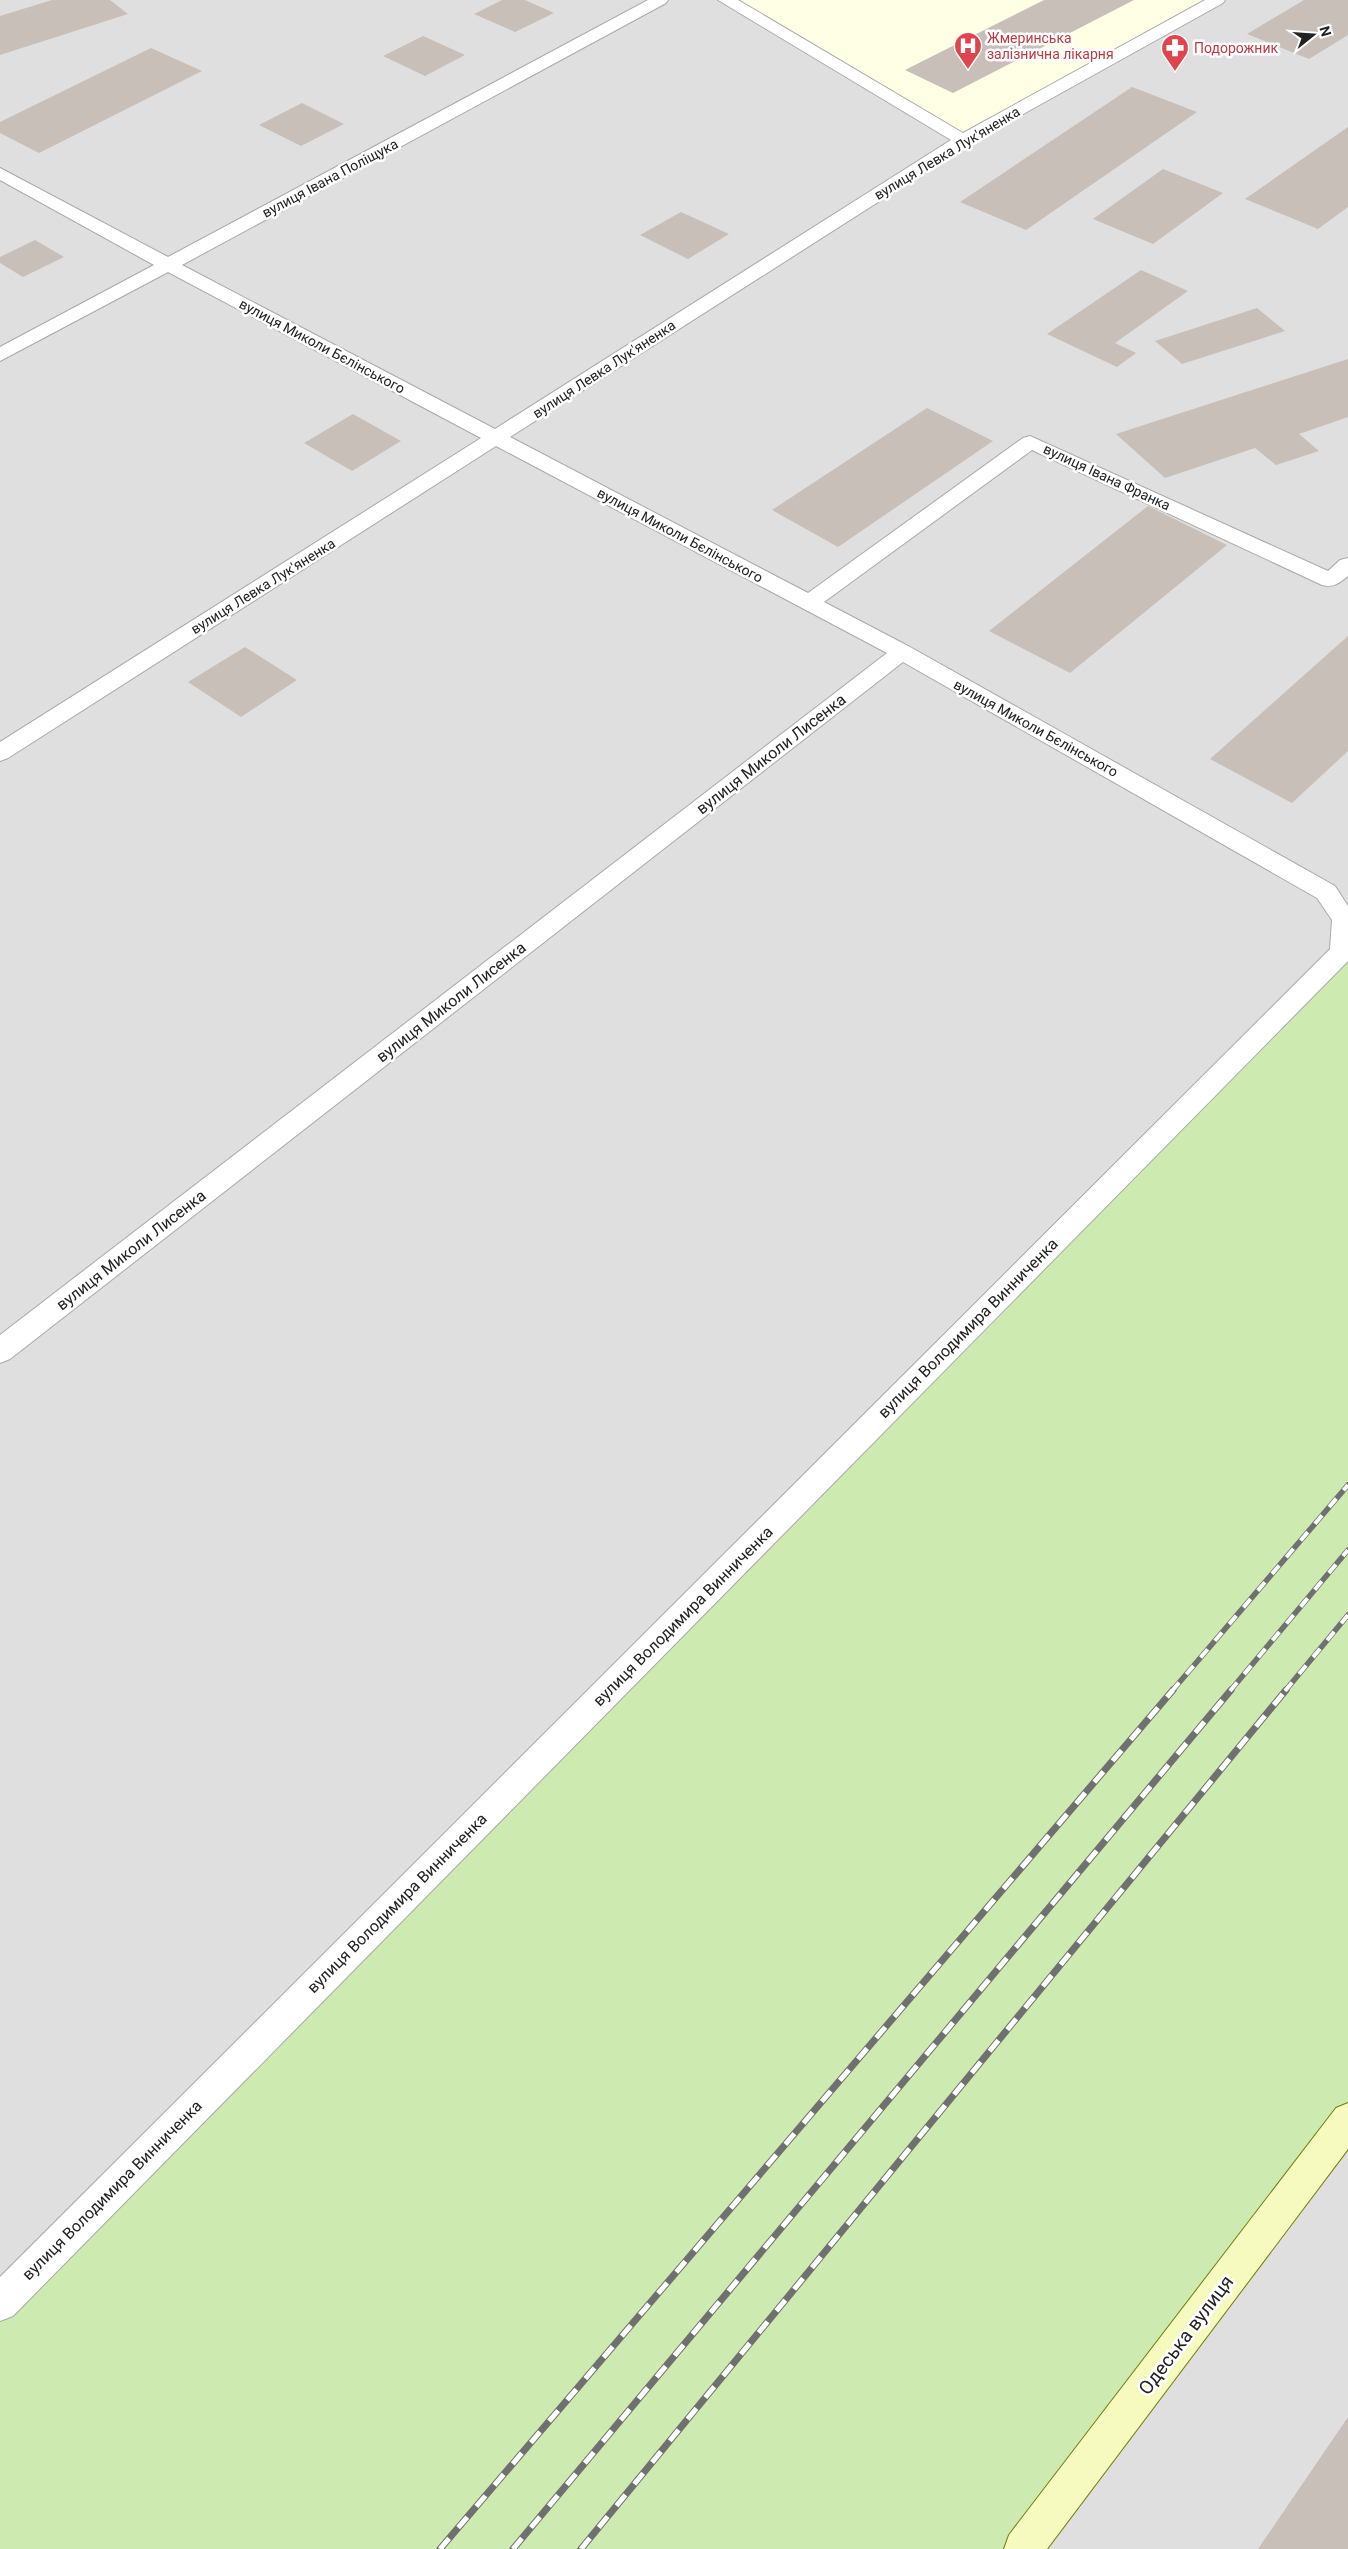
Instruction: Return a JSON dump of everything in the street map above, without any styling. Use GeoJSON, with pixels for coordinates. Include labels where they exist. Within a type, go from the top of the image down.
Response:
{"type":"FeatureCollection","features":[{"type":"Feature","properties":{"kind":"main road","name":"Одеська вулиця"},"geometry":{"type":"LineString","coordinates":[[1023,2549],[1348,2120]]}},
{"type":"Feature","properties":{"kind":"street","name":"вулиця Івана Поліщука"},"geometry":{"type":"LineString","coordinates":[[0,356],[660,0]]}},
{"type":"Feature","properties":{"kind":"street"},"geometry":{"type":"LineString","coordinates":[[726,0],[963,140]]}},
{"type":"Feature","properties":{"kind":"street","name":"вулиця Левка Лук'яненка"},"geometry":{"type":"LineString","coordinates":[[0,752],[963,140],[1218,0]]}},
{"type":"Feature","properties":{"kind":"street","name":"вулиця Миколи Бєлінського"},"geometry":{"type":"LineString","coordinates":[[0,174],[902,652],[1326,892],[1344,919]]}},
{"type":"Feature","properties":{"kind":"street","name":"вулиця Івана Франка"},"geometry":{"type":"LineString","coordinates":[[809,603],[1030,442],[1330,580],[1348,565]]}},
{"type":"Feature","properties":{"kind":"street","name":"вулиця Миколи Лисенка"},"geometry":{"type":"LineString","coordinates":[[0,1351],[902,652]]}},
{"type":"Feature","properties":{"kind":"street","name":"вулиця Володимира Винниченка"},"geometry":{"type":"LineString","coordinates":[[0,2303],[1342,952],[1344,919]]}},
{"type":"Feature","properties":{"kind":"shaded area"},"geometry":{"type":"Polygon","coordinates":[[[0,0],[1348,0],[1348,956],[0,2303],[0,0]]]}},
{"type":"Feature","properties":{"kind":"shaded area","name":"Жмеринська залізнична лікарня"},"geometry":{"type":"Polygon","coordinates":[[[730,0],[1217,0],[963,140],[730,0]]]}},
{"type":"Feature","properties":{"kind":"shaded area"},"geometry":{"type":"Polygon","coordinates":[[[1348,2120],[1348,2549],[1023,2549],[1348,2120]]]}},
{"type":"Feature","properties":{"kind":"green space"},"geometry":{"type":"Polygon","coordinates":[[[1348,956],[1348,2120],[1023,2549],[0,2549],[0,2303],[1348,956]]]}},
{"type":"Feature","properties":{"kind":"building"},"geometry":{"type":"Polygon","coordinates":[[[52,0],[110,0],[128,14],[0,55],[0,16],[52,0]]]}},
{"type":"Feature","properties":{"kind":"building"},"geometry":{"type":"Polygon","coordinates":[[[502,0],[525,0],[554,13],[515,32],[474,14],[502,0]]]}},
{"type":"Feature","properties":{"kind":"building"},"geometry":{"type":"Polygon","coordinates":[[[1044,0],[1134,0],[953,93],[905,70],[1044,0]]]}},
{"type":"Feature","properties":{"kind":"building"},"geometry":{"type":"Polygon","coordinates":[[[1304,0],[1348,0],[1348,35],[1309,59],[1247,34],[1304,0]]]}},
{"type":"Feature","properties":{"kind":"building"},"geometry":{"type":"Polygon","coordinates":[[[423,36],[465,55],[425,76],[383,56],[423,36]]]}},
{"type":"Feature","properties":{"kind":"building"},"geometry":{"type":"Polygon","coordinates":[[[151,48],[202,71],[39,153],[0,133],[0,122],[151,48]]]}},
{"type":"Feature","properties":{"kind":"building"},"geometry":{"type":"Polygon","coordinates":[[[1132,87],[1197,112],[1026,230],[960,202],[1132,87]]]}},
{"type":"Feature","properties":{"kind":"building"},"geometry":{"type":"Polygon","coordinates":[[[302,103],[344,124],[301,146],[259,125],[302,103]]]}},
{"type":"Feature","properties":{"kind":"building"},"geometry":{"type":"Polygon","coordinates":[[[1348,127],[1348,207],[1318,229],[1245,199],[1348,127]]]}},
{"type":"Feature","properties":{"kind":"building"},"geometry":{"type":"Polygon","coordinates":[[[1163,169],[1223,193],[1153,244],[1093,219],[1163,169]]]}},
{"type":"Feature","properties":{"kind":"building"},"geometry":{"type":"Polygon","coordinates":[[[681,212],[729,234],[688,259],[640,235],[681,212]]]}},
{"type":"Feature","properties":{"kind":"building"},"geometry":{"type":"Polygon","coordinates":[[[35,240],[64,257],[23,277],[0,263],[0,257],[35,240]]]}},
{"type":"Feature","properties":{"kind":"building"},"geometry":{"type":"Polygon","coordinates":[[[1141,270],[1188,291],[1115,343],[1136,353],[1117,367],[1047,334],[1141,270]]]}},
{"type":"Feature","properties":{"kind":"building"},"geometry":{"type":"Polygon","coordinates":[[[1257,308],[1285,331],[1182,364],[1155,341],[1257,308]]]}},
{"type":"Feature","properties":{"kind":"building"},"geometry":{"type":"Polygon","coordinates":[[[1348,359],[1348,417],[1299,434],[1319,451],[1276,465],[1255,448],[1165,478],[1116,434],[1348,359]]]}},
{"type":"Feature","properties":{"kind":"building"},"geometry":{"type":"Polygon","coordinates":[[[927,408],[993,441],[838,547],[772,510],[927,408]]]}},
{"type":"Feature","properties":{"kind":"building"},"geometry":{"type":"Polygon","coordinates":[[[353,414],[401,441],[352,471],[304,443],[353,414]]]}},
{"type":"Feature","properties":{"kind":"building"},"geometry":{"type":"Polygon","coordinates":[[[1148,506],[1227,545],[1070,673],[989,631],[1148,506]]]}},
{"type":"Feature","properties":{"kind":"building"},"geometry":{"type":"Polygon","coordinates":[[[1348,636],[1348,751],[1292,803],[1210,759],[1348,636]]]}},
{"type":"Feature","properties":{"kind":"building"},"geometry":{"type":"Polygon","coordinates":[[[245,647],[297,680],[241,717],[188,682],[245,647]]]}},
{"type":"Feature","properties":{"kind":"building"},"geometry":{"type":"Polygon","coordinates":[[[1348,2417],[1348,2549],[1258,2549],[1348,2417]]]}},
{"type":"Feature","properties":{"kind":"railway"},"geometry":{"type":"LineString","coordinates":[[1172,1691],[1348,1485]]}},
{"type":"Feature","properties":{"kind":"railway"},"geometry":{"type":"LineString","coordinates":[[1230,1691],[1348,1550]]}},
{"type":"Feature","properties":{"kind":"railway"},"geometry":{"type":"LineString","coordinates":[[1285,1691],[1348,1615]]}},
{"type":"Feature","properties":{"kind":"railway"},"geometry":{"type":"LineString","coordinates":[[440,2549],[1173,1690]]}},
{"type":"Feature","properties":{"kind":"railway"},"geometry":{"type":"LineString","coordinates":[[513,2549],[1231,1690]]}},
{"type":"Feature","properties":{"kind":"railway"},"geometry":{"type":"LineString","coordinates":[[581,2549],[1286,1690]]}},
{"type":"Feature","properties":{"kind":"place","name":"Жмеринська залізнична лікарня"},"geometry":{"type":"Point","coordinates":[968,70]}},
{"type":"Feature","properties":{"kind":"place","name":"Подорожник"},"geometry":{"type":"Point","coordinates":[1175,72]}}]}
